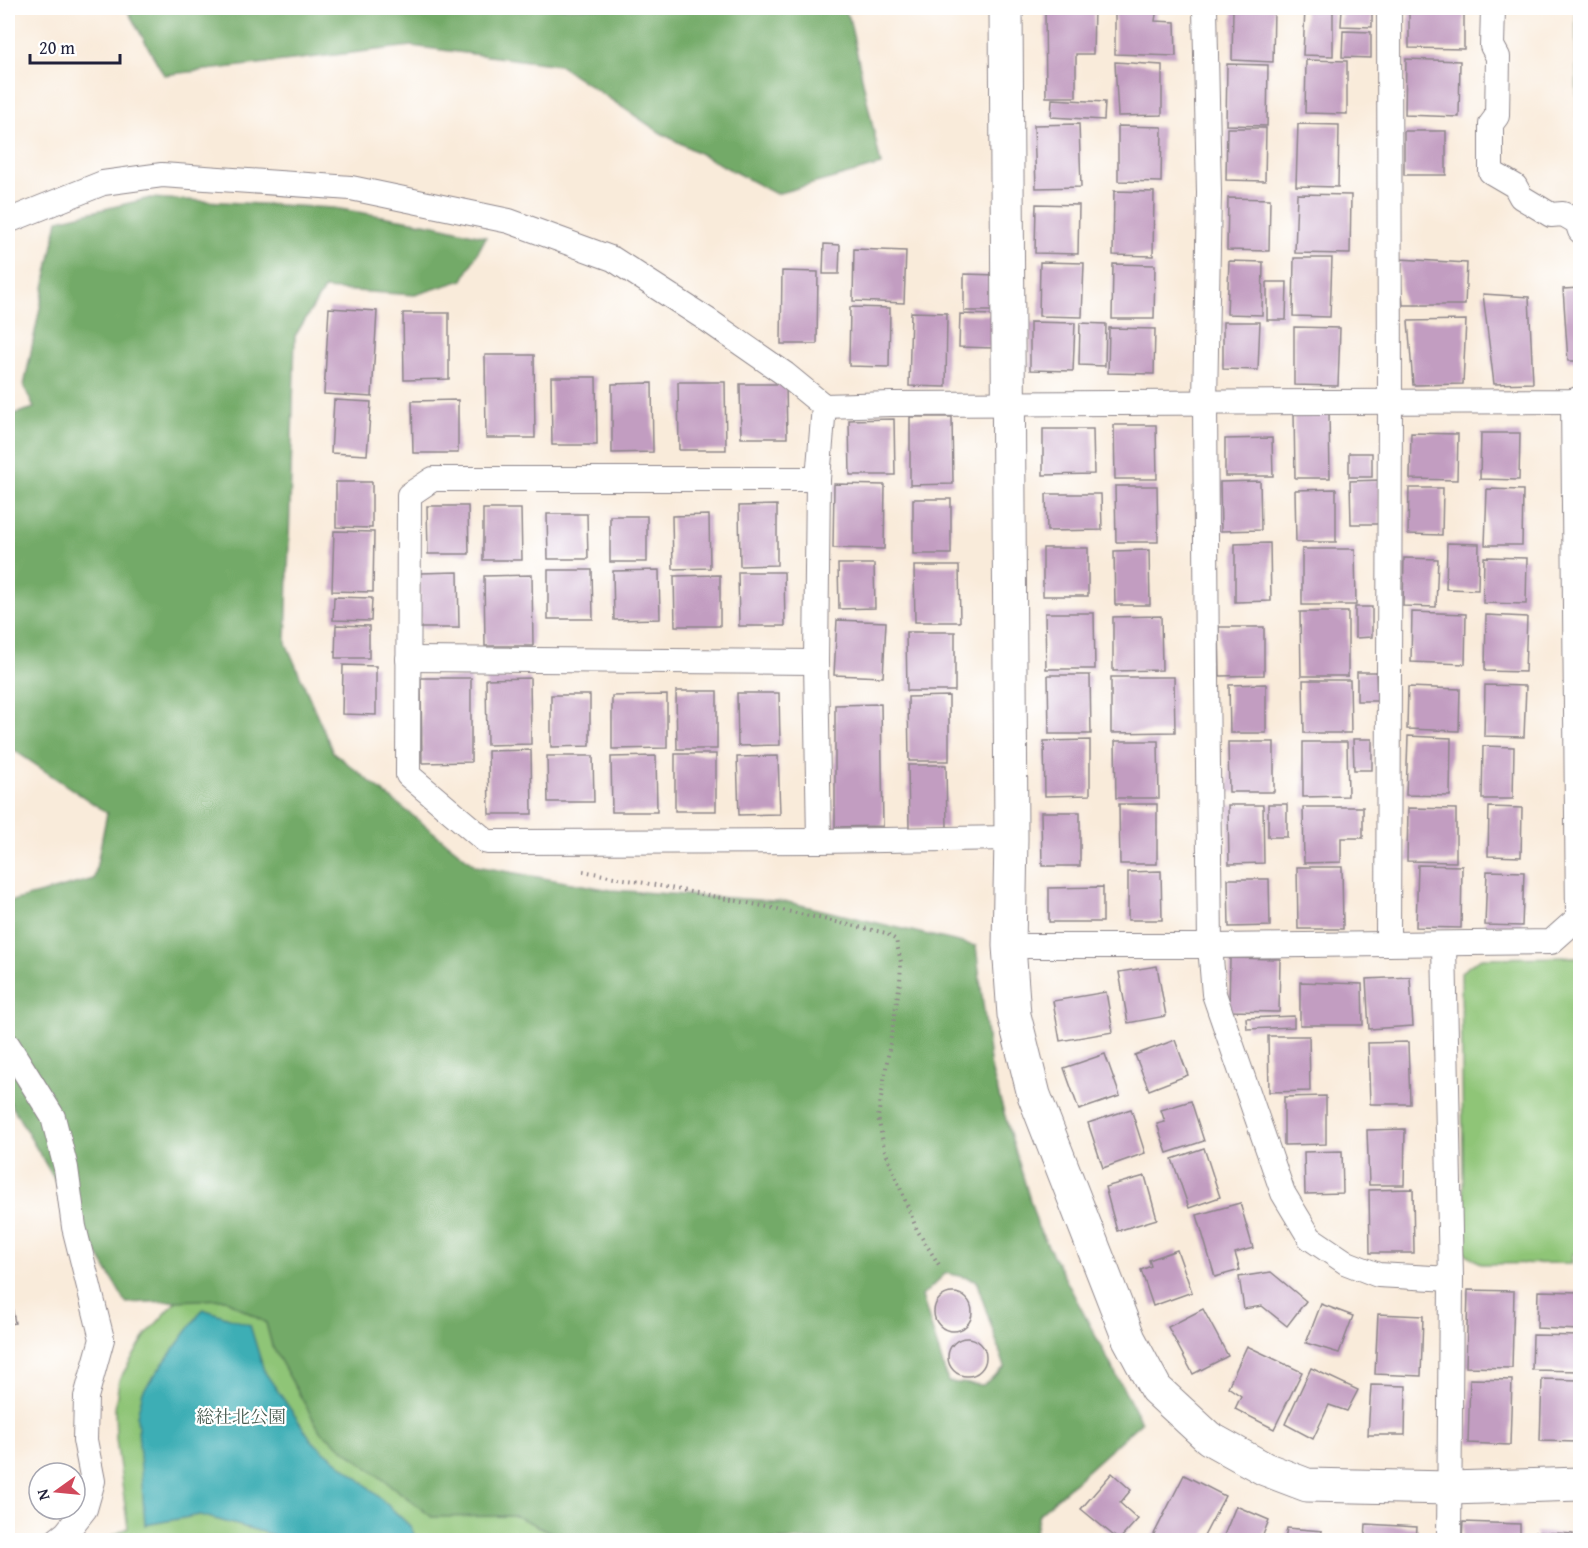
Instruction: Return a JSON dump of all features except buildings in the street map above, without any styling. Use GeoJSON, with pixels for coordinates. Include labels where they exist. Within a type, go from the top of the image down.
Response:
{"type":"FeatureCollection","features":[{"type":"Feature","properties":{"kind":"street"},"geometry":{"type":"LineString","coordinates":[[1006,8],[1011,838],[1009,946],[1014,1015],[1034,1095],[1129,1339],[1156,1389],[1209,1438],[1265,1469],[1307,1485],[1450,1488],[1581,1484]]}},
{"type":"Feature","properties":{"kind":"street"},"geometry":{"type":"LineString","coordinates":[[1205,8],[1209,193],[1204,402],[1210,946],[1214,994],[1283,1193],[1310,1238],[1347,1263],[1378,1275],[1451,1279]]}},
{"type":"Feature","properties":{"kind":"street"},"geometry":{"type":"LineString","coordinates":[[1388,944],[1389,8]]}},
{"type":"Feature","properties":{"kind":"street"},"geometry":{"type":"LineString","coordinates":[[1493,8],[1492,46],[1498,57],[1497,116],[1491,124],[1491,172],[1515,186],[1521,197],[1551,215],[1563,214],[1577,222],[1581,231]]}},
{"type":"Feature","properties":{"kind":"street"},"geometry":{"type":"LineString","coordinates":[[8,221],[102,183],[162,175],[351,188],[509,221],[613,260],[709,321],[785,374],[824,406],[1577,400],[1578,918],[1551,942],[1009,946]]}},
{"type":"Feature","properties":{"kind":"street"},"geometry":{"type":"LineString","coordinates":[[819,841],[816,662],[818,479],[824,406]]}},
{"type":"Feature","properties":{"kind":"street"},"geometry":{"type":"LineString","coordinates":[[818,479],[433,480],[409,495],[408,775],[487,842],[1011,838]]}},
{"type":"Feature","properties":{"kind":"street"},"geometry":{"type":"LineString","coordinates":[[408,659],[816,662]]}},
{"type":"Feature","properties":{"kind":"street"},"geometry":{"type":"LineString","coordinates":[[1444,944],[1451,1279],[1449,1540]]}},
{"type":"Feature","properties":{"kind":"street"},"geometry":{"type":"LineString","coordinates":[[8,1045],[53,1117],[66,1168],[74,1227],[102,1339],[86,1397],[85,1440],[93,1481],[85,1509],[66,1533],[57,1540]]}},
{"type":"Feature","properties":{"kind":"path"},"geometry":{"type":"LineString","coordinates":[[581,871],[774,908],[886,933],[896,940],[901,962],[900,982],[878,1118],[884,1148],[917,1230],[940,1268]]}},
{"type":"Feature","properties":{"kind":"green space"},"geometry":{"type":"Polygon","coordinates":[[[126,8],[842,8],[849,17],[881,165],[776,194],[661,133],[559,65],[411,46],[164,75],[126,8]]]}},
{"type":"Feature","properties":{"kind":"green space"},"geometry":{"type":"Polygon","coordinates":[[[1576,8],[1580,8],[1580,120],[1577,116],[1576,8]]]}},
{"type":"Feature","properties":{"kind":"green space"},"geometry":{"type":"Polygon","coordinates":[[[150,198],[334,208],[435,225],[486,237],[463,280],[415,295],[324,289],[295,336],[286,643],[333,752],[476,866],[611,890],[788,902],[976,946],[991,1069],[1038,1227],[1141,1422],[1039,1514],[1033,1540],[556,1540],[555,1534],[516,1516],[432,1517],[320,1431],[272,1346],[266,1323],[225,1299],[126,1303],[8,1099],[8,902],[94,879],[107,813],[8,746],[8,537],[12,511],[8,509],[8,416],[34,408],[24,386],[58,220],[150,198]],[[946,1273],[922,1296],[948,1382],[983,1385],[1005,1367],[976,1280],[946,1273]]]}},
{"type":"Feature","properties":{"kind":"green space"},"geometry":{"type":"Polygon","coordinates":[[[1580,957],[1580,1254],[1572,1254],[1572,1263],[1481,1264],[1464,1252],[1461,972],[1481,958],[1580,957]]]}},
{"type":"Feature","properties":{"kind":"green space","name":"総社北公園"},"geometry":{"type":"Polygon","coordinates":[[[212,1269],[784,1540],[104,1540],[128,1528],[116,1439],[115,1409],[119,1380],[146,1335],[189,1287],[212,1269]]]}},
{"type":"Feature","properties":{"kind":"water"},"geometry":{"type":"Polygon","coordinates":[[[203,1309],[250,1325],[264,1371],[313,1442],[363,1482],[410,1526],[417,1540],[292,1540],[200,1515],[145,1525],[137,1416],[143,1391],[203,1309]]]}}]}
